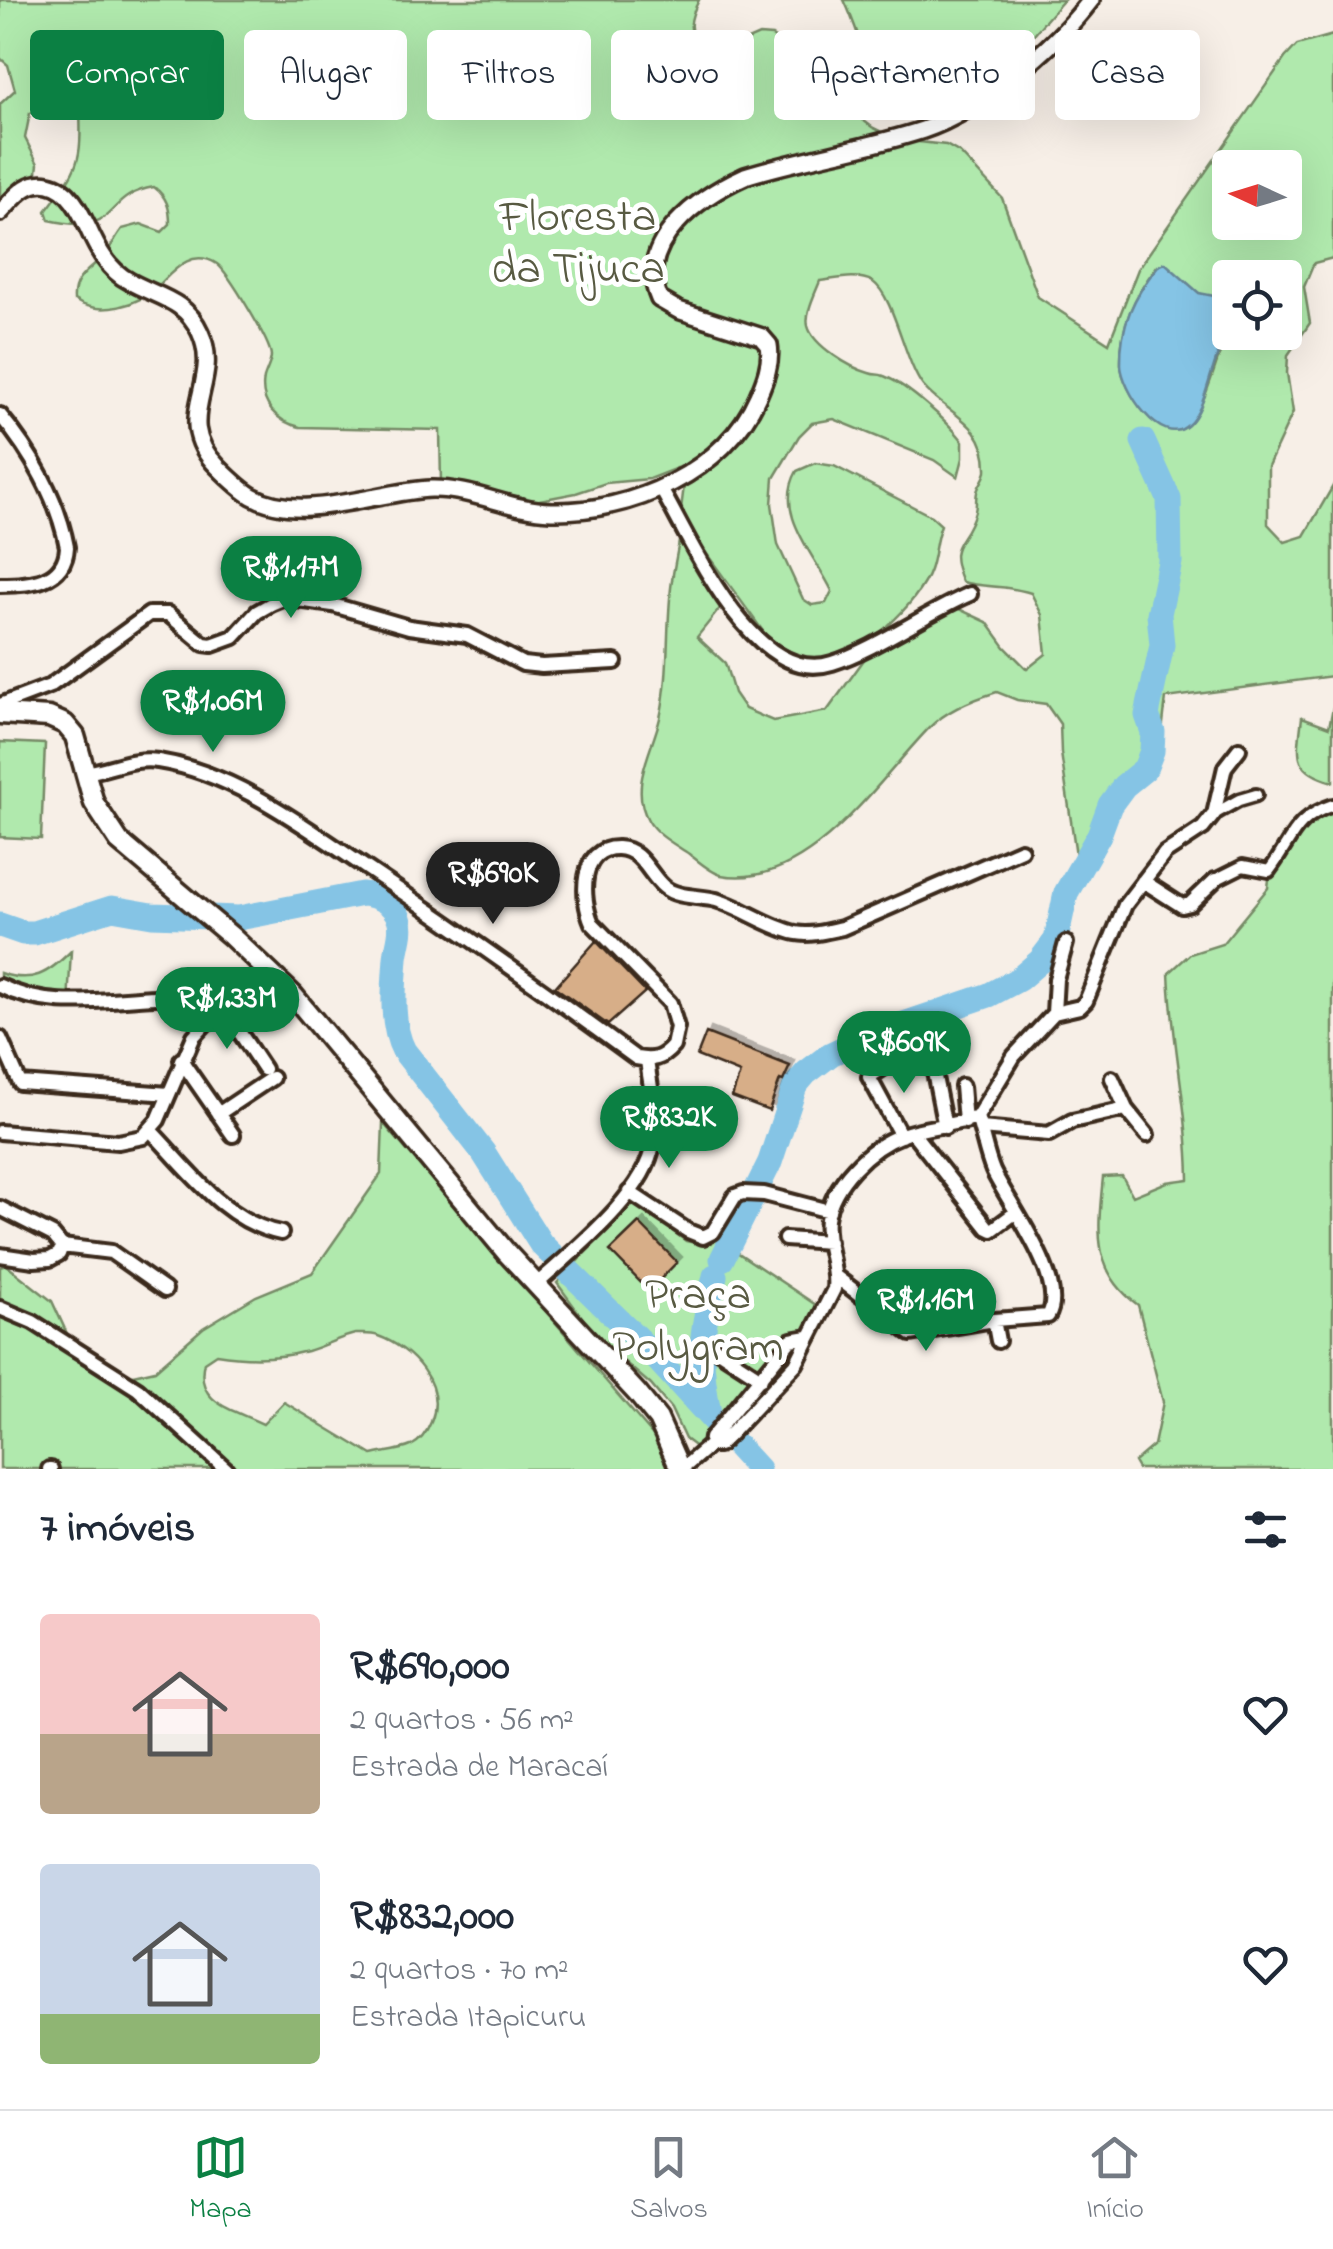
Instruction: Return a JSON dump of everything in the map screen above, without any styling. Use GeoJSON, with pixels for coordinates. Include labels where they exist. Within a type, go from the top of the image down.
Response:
{"type":"FeatureCollection","features":[{"type":"Feature","properties":{"kind":"main road"},"geometry":{"type":"LineString","coordinates":[[0,714],[49,717],[65,724],[75,736],[94,803],[119,841],[279,982],[536,1284],[658,1420],[681,1469]]}},
{"type":"Feature","properties":{"kind":"street"},"geometry":{"type":"LineString","coordinates":[[0,214],[30,185],[50,184],[59,188],[79,210],[96,244],[118,274],[168,297],[186,311],[198,328],[207,360],[196,409],[196,433],[202,450],[238,486],[266,503],[302,508],[399,492],[445,490],[552,511],[619,502],[661,488],[706,462],[742,424],[764,383],[770,354],[769,344],[762,337],[678,310],[658,299],[653,276],[658,253],[676,224],[718,188],[745,176],[924,130],[957,114],[1011,78],[1091,0]]}},
{"type":"Feature","properties":{"kind":"street"},"geometry":{"type":"LineString","coordinates":[[0,415],[19,437],[49,492],[64,534],[66,556],[58,572],[32,584],[0,585]]}},
{"type":"Feature","properties":{"kind":"street"},"geometry":{"type":"LineString","coordinates":[[661,488],[730,608],[750,634],[772,654],[798,664],[830,664],[970,594]]}},
{"type":"Feature","properties":{"kind":"street"},"geometry":{"type":"LineString","coordinates":[[0,705],[50,686],[149,614],[168,614],[204,644],[212,645],[234,638],[264,607],[284,599],[333,605],[391,623],[467,635],[523,664],[615,662]]}},
{"type":"Feature","properties":{"kind":"street"},"geometry":{"type":"LineString","coordinates":[[1214,814],[1225,767],[1239,749]]}},
{"type":"Feature","properties":{"kind":"street"},"geometry":{"type":"LineString","coordinates":[[84,773],[138,759],[157,761],[196,771],[242,792],[320,837],[482,945],[636,1058],[647,1060],[662,1057],[673,1046],[676,1016],[670,1003],[592,923],[586,911],[584,884],[588,870],[595,858],[606,851],[618,848],[636,854],[662,886],[673,892],[715,900],[784,929],[812,934],[842,928],[1021,850]]}},
{"type":"Feature","properties":{"kind":"street"},"geometry":{"type":"LineString","coordinates":[[974,1122],[1014,1056],[1054,1014],[1080,1007],[1086,1001],[1126,905],[1165,854],[1202,828],[1214,814],[1256,795]]}},
{"type":"Feature","properties":{"kind":"street"},"geometry":{"type":"LineString","coordinates":[[1143,881],[1186,906],[1215,880],[1243,866],[1269,871],[1300,822],[1333,805]]}},
{"type":"Feature","properties":{"kind":"street"},"geometry":{"type":"LineString","coordinates":[[1054,1014],[1056,980],[1066,943]]}},
{"type":"Feature","properties":{"kind":"street"},"geometry":{"type":"LineString","coordinates":[[0,1132],[118,1142],[143,1137],[151,1130],[194,1036],[206,1024],[279,982]]}},
{"type":"Feature","properties":{"kind":"street"},"geometry":{"type":"LineString","coordinates":[[0,987],[44,1001],[70,1003],[157,997],[253,998]]}},
{"type":"Feature","properties":{"kind":"street"},"geometry":{"type":"LineString","coordinates":[[218,1114],[268,1074],[226,1012]]}},
{"type":"Feature","properties":{"kind":"street"},"geometry":{"type":"LineString","coordinates":[[0,1038],[20,1083],[169,1094]]}},
{"type":"Feature","properties":{"kind":"street"},"geometry":{"type":"LineString","coordinates":[[928,1058],[945,1127]]}},
{"type":"Feature","properties":{"kind":"street"},"geometry":{"type":"LineString","coordinates":[[181,1060],[232,1134]]}},
{"type":"Feature","properties":{"kind":"street"},"geometry":{"type":"LineString","coordinates":[[536,1284],[629,1192],[650,1161],[654,1139],[647,1060]]}},
{"type":"Feature","properties":{"kind":"street"},"geometry":{"type":"LineString","coordinates":[[893,1062],[871,1076],[910,1135],[988,1228],[1011,1216]]}},
{"type":"Feature","properties":{"kind":"street"},"geometry":{"type":"LineString","coordinates":[[1112,1078],[1126,1108],[1147,1135]]}},
{"type":"Feature","properties":{"kind":"street"},"geometry":{"type":"LineString","coordinates":[[835,1276],[911,1334],[994,1320],[1048,1316],[1053,1306],[1046,1269],[1011,1216],[962,1086]]}},
{"type":"Feature","properties":{"kind":"street"},"geometry":{"type":"LineString","coordinates":[[681,1469],[796,1364],[827,1304],[835,1276],[829,1211],[836,1192],[854,1170],[910,1135],[945,1127],[974,1122],[1049,1134],[1072,1121],[1126,1108]]}},
{"type":"Feature","properties":{"kind":"street"},"geometry":{"type":"LineString","coordinates":[[151,1130],[234,1213],[281,1233]]}},
{"type":"Feature","properties":{"kind":"street"},"geometry":{"type":"LineString","coordinates":[[629,1192],[702,1237],[712,1232],[735,1196],[747,1192],[829,1211]]}},
{"type":"Feature","properties":{"kind":"street"},"geometry":{"type":"LineString","coordinates":[[0,1208],[54,1235],[62,1246],[111,1252],[164,1290]]}},
{"type":"Feature","properties":{"kind":"street"},"geometry":{"type":"LineString","coordinates":[[784,1239],[829,1242]]}},
{"type":"Feature","properties":{"kind":"street"},"geometry":{"type":"LineString","coordinates":[[0,1255],[50,1259],[59,1254],[62,1246]]}},
{"type":"Feature","properties":{"kind":"street"},"geometry":{"type":"LineString","coordinates":[[0,1308],[33,1322],[138,1389],[226,1469]]}},
{"type":"Feature","properties":{"kind":"street"},"geometry":{"type":"LineString","coordinates":[[994,1320],[998,1341]]}},
{"type":"Feature","properties":{"kind":"street"},"geometry":{"type":"LineString","coordinates":[[727,1429],[791,1340],[808,1337]]}},
{"type":"Feature","properties":{"kind":"street"},"geometry":{"type":"LineString","coordinates":[[713,1347],[761,1378]]}},
{"type":"Feature","properties":{"kind":"green space","name":"Floresta da Tijuca"},"geometry":{"type":"Polygon","coordinates":[[[0,0],[699,0],[692,30],[611,30],[611,120],[754,120],[754,37],[772,36],[774,120],[863,120],[890,136],[946,145],[960,153],[1002,198],[1038,297],[1109,343],[1138,269],[1212,163],[1212,240],[1302,240],[1302,150],[1221,150],[1297,45],[1333,35],[1333,258],[1314,263],[1304,287],[1310,323],[1302,335],[1302,260],[1212,260],[1212,297],[1157,266],[1130,312],[1121,364],[1128,388],[1145,413],[1167,429],[1179,430],[1189,424],[1201,405],[1221,350],[1291,350],[1287,373],[1293,412],[1268,466],[1268,524],[1285,542],[1304,536],[1333,486],[1333,676],[1166,698],[1159,758],[1070,873],[1076,855],[1060,724],[1046,704],[1017,700],[997,692],[961,706],[937,721],[839,827],[812,849],[783,866],[753,875],[717,874],[656,830],[648,820],[641,794],[663,702],[671,588],[680,536],[716,589],[721,607],[697,637],[725,663],[734,693],[745,709],[773,721],[827,711],[871,650],[917,631],[932,618],[957,608],[987,622],[1027,669],[1046,654],[1042,615],[1031,593],[962,582],[956,550],[971,522],[985,476],[984,452],[972,429],[923,386],[887,301],[873,282],[847,277],[820,281],[808,315],[811,334],[843,361],[894,381],[927,405],[963,441],[963,458],[958,477],[934,460],[834,419],[812,423],[799,436],[774,478],[772,504],[778,545],[803,599],[812,605],[826,603],[832,591],[793,518],[791,487],[797,471],[815,463],[834,466],[931,516],[941,525],[930,570],[902,612],[857,649],[828,660],[811,659],[786,649],[765,634],[680,517],[685,478],[677,468],[649,479],[606,483],[519,504],[441,484],[440,430],[300,427],[277,416],[264,396],[264,378],[271,359],[269,349],[248,308],[217,264],[200,258],[185,262],[141,299],[118,307],[95,308],[74,300],[81,277],[104,256],[122,229],[141,224],[162,232],[170,224],[168,208],[154,187],[125,198],[101,219],[89,223],[49,220],[46,211],[76,164],[80,120],[224,120],[224,30],[30,30],[30,113],[25,138],[38,164],[37,172],[29,185],[0,196],[0,104],[15,90],[8,65],[0,58],[0,0]]]}},
{"type":"Feature","properties":{"kind":"green space"},"geometry":{"type":"Polygon","coordinates":[[[844,0],[1064,0],[1035,33],[1035,30],[855,30],[844,0]]]}},
{"type":"Feature","properties":{"kind":"green space"},"geometry":{"type":"Polygon","coordinates":[[[1333,707],[1333,782],[1310,772],[1300,759],[1299,750],[1302,717],[1329,727],[1333,707]]]}},
{"type":"Feature","properties":{"kind":"green space"},"geometry":{"type":"Polygon","coordinates":[[[0,742],[45,744],[41,839],[0,837],[0,742]]]}},
{"type":"Feature","properties":{"kind":"green space"},"geometry":{"type":"Polygon","coordinates":[[[1333,800],[1333,1469],[1138,1469],[1134,1462],[1154,1445],[1163,1402],[1138,1305],[1112,1278],[1101,1248],[1103,1177],[1122,1176],[1133,1196],[1167,1182],[1189,1179],[1169,973],[1190,954],[1222,944],[1268,888],[1272,853],[1333,800]]]}},
{"type":"Feature","properties":{"kind":"green space"},"geometry":{"type":"Polygon","coordinates":[[[71,951],[68,1003],[0,986],[0,973],[39,975],[71,951]]]}},
{"type":"Feature","properties":{"kind":"green space"},"geometry":{"type":"Polygon","coordinates":[[[383,1123],[682,1469],[0,1469],[0,1267],[6,1265],[52,1301],[76,1353],[120,1378],[155,1370],[203,1328],[256,1296],[312,1273],[381,1174],[383,1123]],[[358,1334],[284,1356],[216,1354],[204,1362],[205,1387],[218,1403],[263,1424],[284,1402],[372,1455],[411,1446],[431,1422],[434,1395],[430,1382],[403,1349],[376,1335],[358,1334]]]}},
{"type":"Feature","properties":{"kind":"green space","name":"Praça Polygram"},"geometry":{"type":"Polygon","coordinates":[[[746,1198],[761,1198],[734,1250],[817,1309],[803,1331],[794,1334],[697,1448],[685,1439],[671,1409],[651,1385],[598,1339],[557,1283],[633,1202],[686,1241],[707,1245],[721,1235],[746,1198]]]}},
{"type":"Feature","properties":{"kind":"water"},"geometry":{"type":"Polygon","coordinates":[[[1165,263],[1199,293],[1212,296],[1212,350],[1219,350],[1193,420],[1177,431],[1155,423],[1144,413],[1128,387],[1121,364],[1130,311],[1158,266],[1165,263]]]}},
{"type":"Feature","properties":{"kind":"building"},"geometry":{"type":"Polygon","coordinates":[[[596,941],[645,992],[608,1025],[555,987],[596,941]]]}},
{"type":"Feature","properties":{"kind":"building"},"geometry":{"type":"Polygon","coordinates":[[[706,1033],[790,1066],[783,1081],[780,1080],[769,1111],[732,1097],[740,1073],[697,1056],[706,1033]]]}},
{"type":"Feature","properties":{"kind":"building"},"geometry":{"type":"Polygon","coordinates":[[[639,1223],[677,1262],[649,1291],[610,1251],[639,1223]]]}},
{"type":"Feature","properties":{"kind":"waterway"},"geometry":{"type":"LineString","coordinates":[[722,1259],[770,1162],[795,1086],[806,1073],[831,1054],[871,1035],[989,995],[1019,979],[1040,961],[1056,940],[1066,893],[1099,835],[1110,805],[1124,786],[1145,769],[1152,751],[1153,732],[1147,715],[1162,645],[1159,614],[1170,562],[1169,499],[1143,441]]}},
{"type":"Feature","properties":{"kind":"waterway"},"geometry":{"type":"LineString","coordinates":[[0,925],[34,933],[112,908],[152,915],[239,918],[362,894],[389,904],[400,923],[394,1006],[404,1051],[483,1152],[541,1244],[648,1349],[758,1469]]}},
{"type":"Feature","properties":{"kind":"waterway"},"geometry":{"type":"LineString","coordinates":[[709,1413],[702,1344],[715,1276]]}}]}
